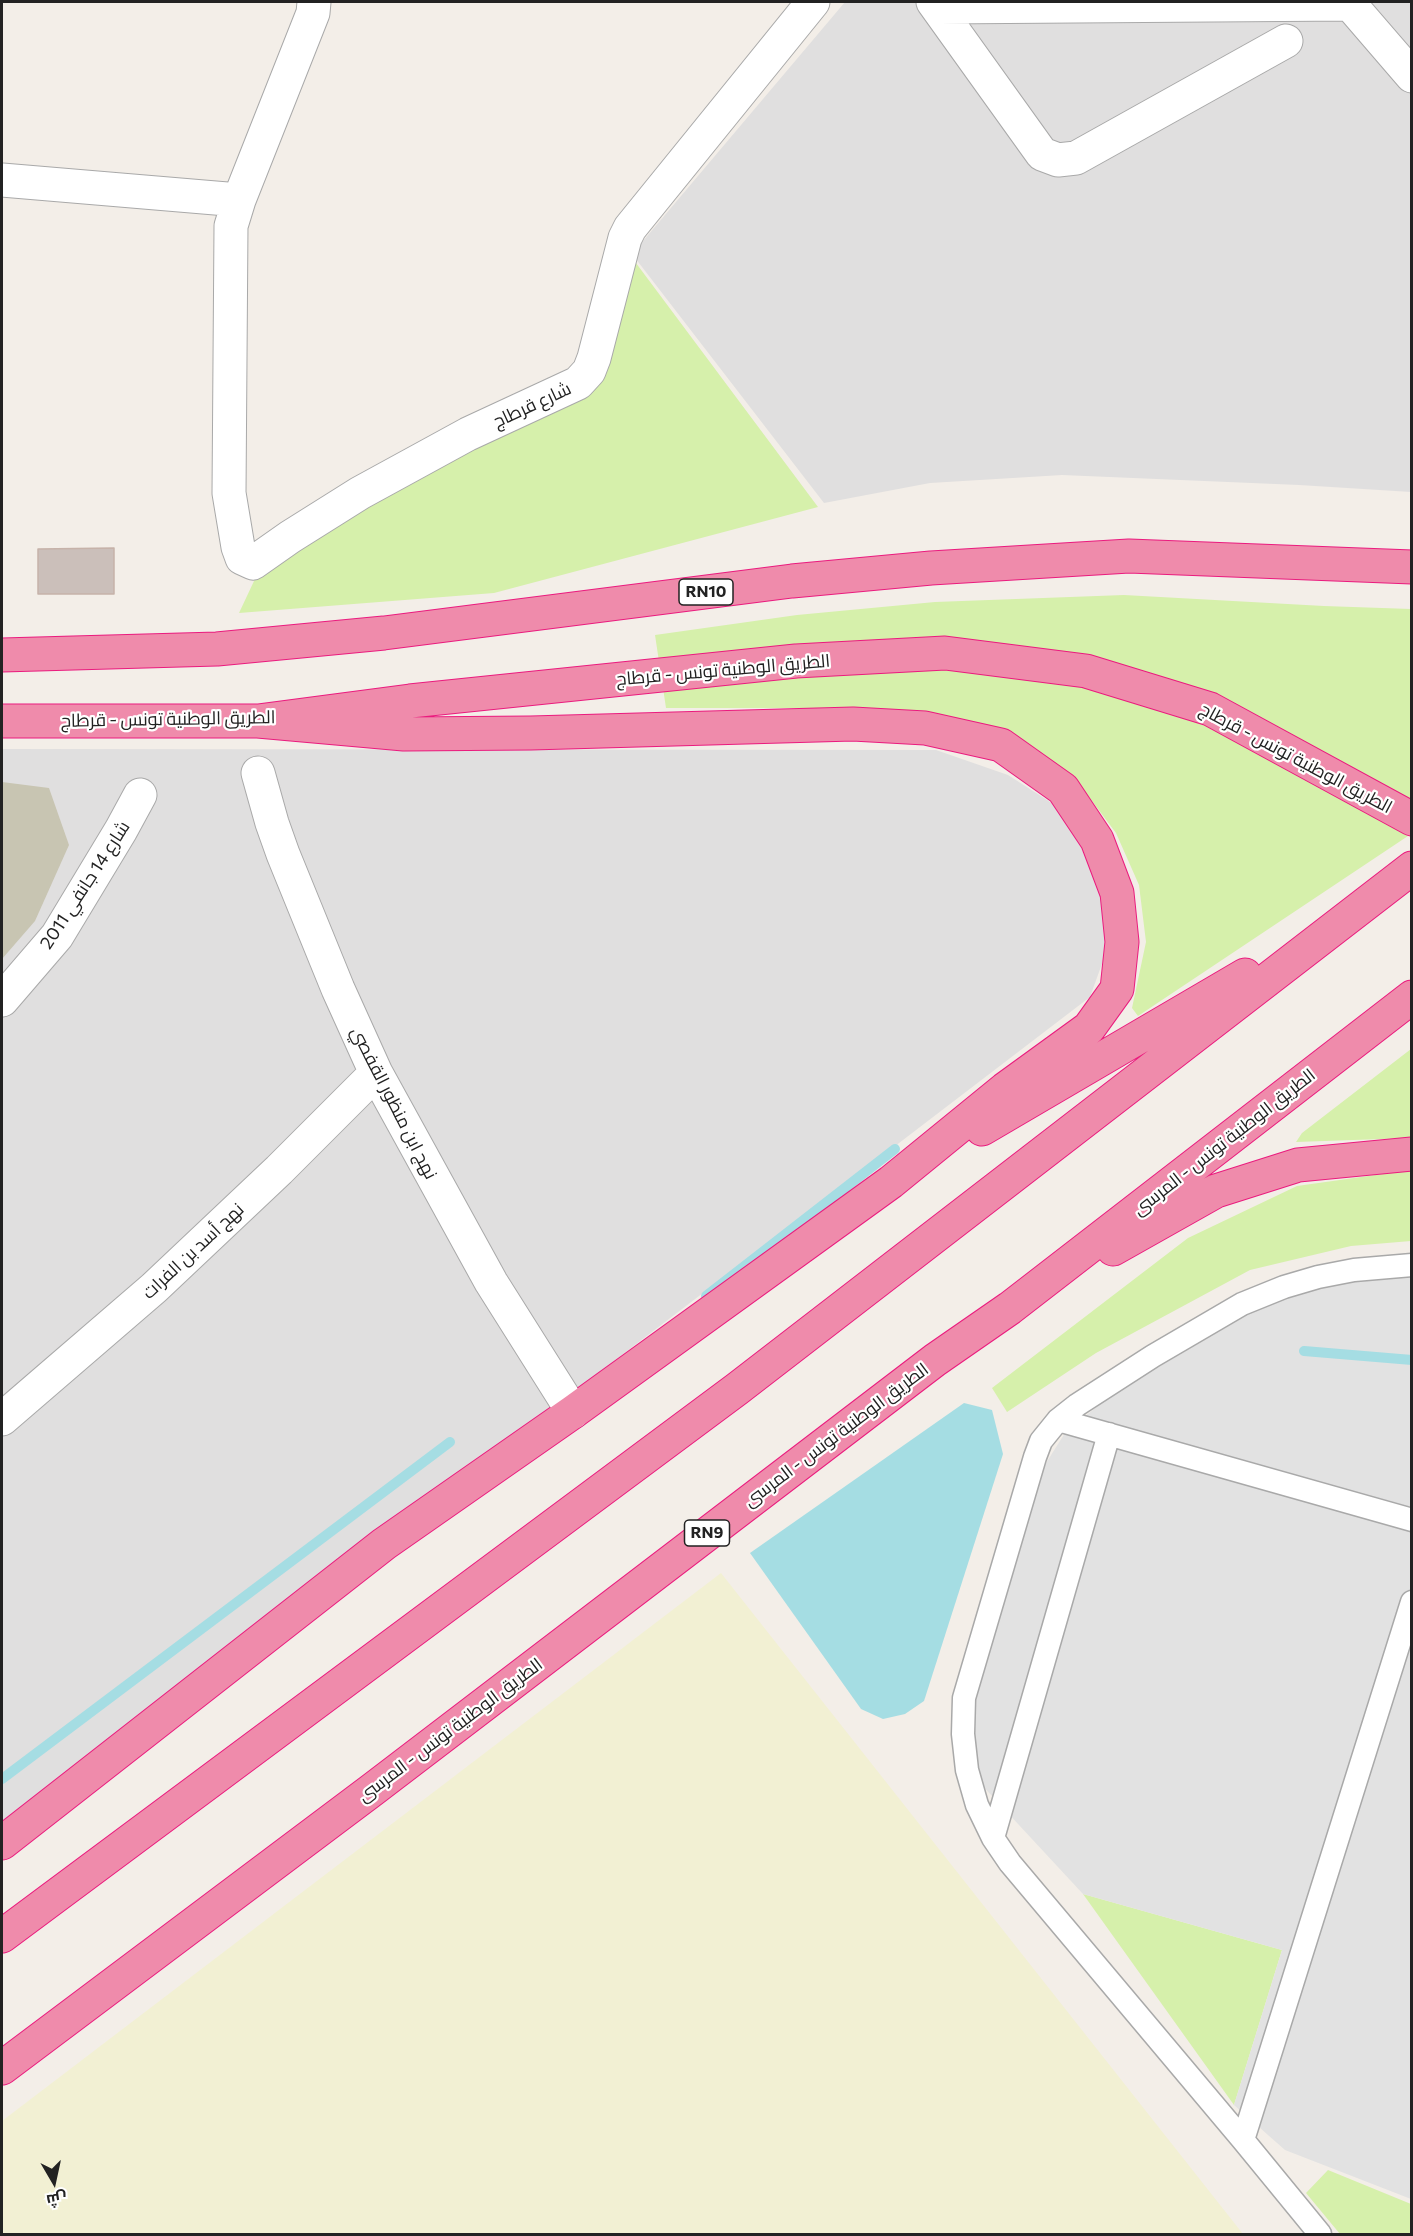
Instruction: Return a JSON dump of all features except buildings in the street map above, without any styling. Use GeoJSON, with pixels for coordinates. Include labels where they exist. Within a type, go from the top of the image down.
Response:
{"type":"FeatureCollection","features":[{"type":"Feature","properties":{"kind":"highway","name":"RN10"},"geometry":{"type":"LineString","coordinates":[[2,655],[229,648],[384,633],[792,581],[943,567],[1129,556],[1412,567]]}},
{"type":"Feature","properties":{"kind":"highway","name":"الطريق الوطنية تونس - قرطاج"},"geometry":{"type":"LineString","coordinates":[[2,721],[258,721],[410,701],[796,661],[945,653],[1086,671],[1210,709],[1412,819]]}},
{"type":"Feature","properties":{"kind":"highway"},"geometry":{"type":"LineString","coordinates":[[2,1843],[384,1544],[573,1412],[891,1182],[1005,1089],[1089,1028],[1117,989],[1122,942],[1117,893],[1097,840],[1063,789],[1001,746],[926,728],[853,724],[531,733],[404,734],[258,721]]}},
{"type":"Feature","properties":{"kind":"highway"},"geometry":{"type":"LineString","coordinates":[[2,1936],[746,1382],[1412,868]]}},
{"type":"Feature","properties":{"kind":"highway"},"geometry":{"type":"LineString","coordinates":[[891,1182],[1363,906]]}},
{"type":"Feature","properties":{"kind":"highway","name":"الطريق الوطنية تونس - المرسى"},"geometry":{"type":"LineString","coordinates":[[2,2068],[935,1360],[1010,1308],[1412,996]]}},
{"type":"Feature","properties":{"kind":"highway"},"geometry":{"type":"LineString","coordinates":[[1010,1308],[1216,1191],[1298,1165],[1412,1154]]}},
{"type":"Feature","properties":{"kind":"street"},"geometry":{"type":"LineString","coordinates":[[2,180],[239,200],[313,13],[314,2]]}},
{"type":"Feature","properties":{"kind":"street","name":"شارع قرطاج"},"geometry":{"type":"LineString","coordinates":[[239,200],[231,226],[229,493],[238,547],[242,558],[253,563],[360,493],[468,434],[578,383],[589,371],[594,358],[625,238],[630,228],[813,2]]}},
{"type":"Feature","properties":{"kind":"street"},"geometry":{"type":"LineString","coordinates":[[936,4],[1352,3],[1412,76]]}},
{"type":"Feature","properties":{"kind":"street"},"geometry":{"type":"LineString","coordinates":[[936,4],[1042,154],[1058,160],[1076,158],[1286,41]]}},
{"type":"Feature","properties":{"kind":"street","name":"نهج ابن منظور القفصي"},"geometry":{"type":"LineString","coordinates":[[258,773],[283,854],[375,1073],[491,1282],[573,1412]]}},
{"type":"Feature","properties":{"kind":"street","name":"شارع 14 جانفي 2011"},"geometry":{"type":"LineString","coordinates":[[2,1000],[57,936],[140,795]]}},
{"type":"Feature","properties":{"kind":"street","name":"نهج أسد بن الفرات"},"geometry":{"type":"LineString","coordinates":[[2,1419],[154,1288],[279,1170],[375,1073]]}},
{"type":"Feature","properties":{"kind":"lane"},"geometry":{"type":"LineString","coordinates":[[1320,2235],[1010,1863],[993,1838],[977,1805],[967,1770],[963,1734],[964,1698],[1035,1457],[1041,1441],[1058,1420],[1077,1405],[1153,1356],[1242,1304],[1284,1287],[1318,1277],[1354,1270],[1412,1265]]}},
{"type":"Feature","properties":{"kind":"lane"},"geometry":{"type":"LineString","coordinates":[[1058,1420],[1412,1520]]}},
{"type":"Feature","properties":{"kind":"lane"},"geometry":{"type":"LineString","coordinates":[[993,1838],[1109,1434]]}},
{"type":"Feature","properties":{"kind":"lane"},"geometry":{"type":"LineString","coordinates":[[1243,2140],[1412,1602]]}},
{"type":"Feature","properties":{"kind":"shaded area"},"geometry":{"type":"Polygon","coordinates":[[[845,2],[1411,2],[1411,492],[1062,475],[930,483],[824,503],[632,254],[845,2]]]}},
{"type":"Feature","properties":{"kind":"shaded area"},"geometry":{"type":"Polygon","coordinates":[[[2,749],[936,750],[1008,775],[1072,816],[1106,890],[1108,947],[1090,997],[2,1829],[2,749]]]}},
{"type":"Feature","properties":{"kind":"shaded area"},"geometry":{"type":"Polygon","coordinates":[[[2,782],[49,788],[69,845],[35,921],[2,959],[2,782]]]}},
{"type":"Feature","properties":{"kind":"shaded area"},"geometry":{"type":"Polygon","coordinates":[[[1411,1272],[1411,2199],[1285,2150],[1234,2105],[1282,1950],[1083,1894],[967,1769],[967,1725],[1041,1471],[1065,1433],[1112,1394],[1259,1308],[1340,1281],[1411,1272]]]}},
{"type":"Feature","properties":{"kind":"shaded area"},"geometry":{"type":"Polygon","coordinates":[[[721,1573],[1243,2234],[2,2234],[2,2121],[721,1573]]]}},
{"type":"Feature","properties":{"kind":"green space"},"geometry":{"type":"Polygon","coordinates":[[[633,259],[818,507],[494,593],[239,613],[270,547],[568,392],[633,259]]]}},
{"type":"Feature","properties":{"kind":"green space"},"geometry":{"type":"Polygon","coordinates":[[[1124,595],[1411,609],[1411,834],[1138,1016],[1132,1008],[1146,942],[1139,885],[1116,833],[1074,777],[1006,734],[927,711],[853,708],[666,708],[655,635],[797,615],[935,602],[1124,595]]]}},
{"type":"Feature","properties":{"kind":"green space"},"geometry":{"type":"Polygon","coordinates":[[[1411,1049],[1411,1138],[1296,1142],[1302,1133],[1411,1049]]]}},
{"type":"Feature","properties":{"kind":"green space"},"geometry":{"type":"Polygon","coordinates":[[[1411,1170],[1411,1241],[1351,1246],[1250,1270],[1096,1353],[1007,1412],[992,1388],[1188,1238],[1297,1186],[1411,1170]]]}},
{"type":"Feature","properties":{"kind":"green space"},"geometry":{"type":"Polygon","coordinates":[[[1083,1894],[1282,1950],[1234,2105],[1083,1894]]]}},
{"type":"Feature","properties":{"kind":"green space"},"geometry":{"type":"Polygon","coordinates":[[[1328,2170],[1411,2204],[1411,2234],[1340,2234],[1306,2193],[1328,2170]]]}},
{"type":"Feature","properties":{"kind":"water"},"geometry":{"type":"Polygon","coordinates":[[[964,1403],[992,1410],[1003,1454],[924,1701],[905,1714],[883,1719],[861,1709],[750,1553],[964,1403]]]}},
{"type":"Feature","properties":{"kind":"waterway"},"geometry":{"type":"LineString","coordinates":[[706,1296],[895,1149]]}},
{"type":"Feature","properties":{"kind":"waterway"},"geometry":{"type":"LineString","coordinates":[[1304,1351],[1412,1360]]}},
{"type":"Feature","properties":{"kind":"waterway"},"geometry":{"type":"LineString","coordinates":[[2,1779],[450,1442]]}}]}
